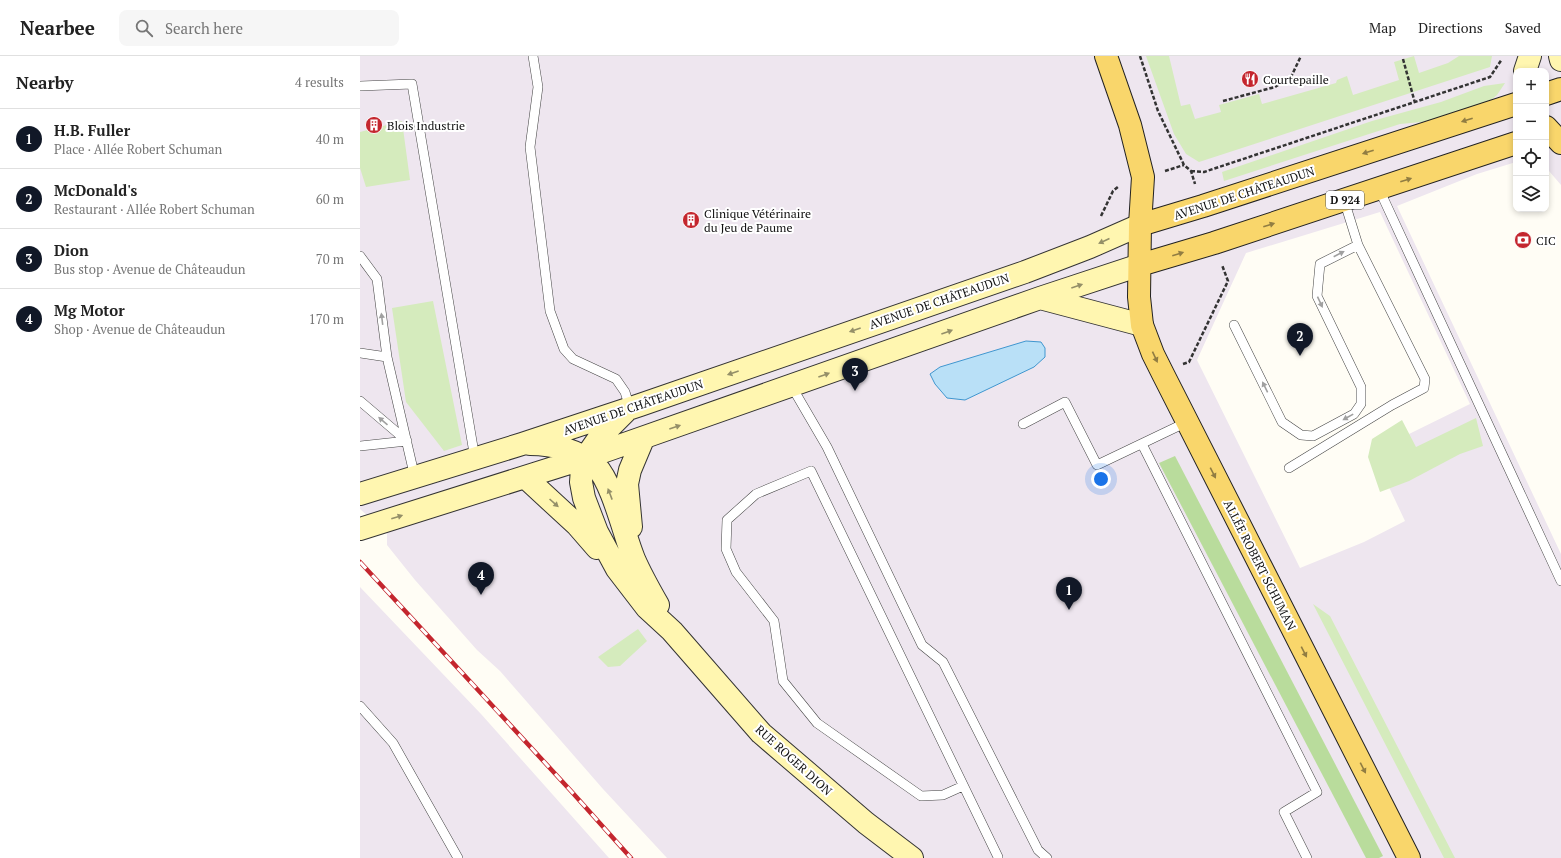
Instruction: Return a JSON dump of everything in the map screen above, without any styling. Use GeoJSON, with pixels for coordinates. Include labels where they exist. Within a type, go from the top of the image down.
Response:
{"type":"FeatureCollection","features":[{"type":"Feature","properties":{"kind":"main road","name":"ALLÉE ROBERT SCHUMAN"},"geometry":{"type":"LineString","coordinates":[[1106,56],[1130,125],[1143,177],[1140,225],[1139,297],[1142,325],[1153,354],[1187,422],[1409,858]]}},
{"type":"Feature","properties":{"kind":"main road"},"geometry":{"type":"LineString","coordinates":[[1526,68],[1530,56]]}},
{"type":"Feature","properties":{"kind":"main road"},"geometry":{"type":"LineString","coordinates":[[1560,56],[1561,60]]}},
{"type":"Feature","properties":{"kind":"main road"},"geometry":{"type":"LineString","coordinates":[[1549,93],[1561,89]]}},
{"type":"Feature","properties":{"kind":"main road","name":"AVENUE DE CHÂTEAUDUN"},"geometry":{"type":"LineString","coordinates":[[360,494],[475,459],[630,408],[1025,272],[1090,247],[1140,225],[1513,104]]}},
{"type":"Feature","properties":{"kind":"main road","name":"D 924"},"geometry":{"type":"LineString","coordinates":[[360,529],[643,439],[1040,298],[1379,189],[1513,144]]}},
{"type":"Feature","properties":{"kind":"main road"},"geometry":{"type":"LineString","coordinates":[[1040,298],[1142,325]]}},
{"type":"Feature","properties":{"kind":"main road"},"geometry":{"type":"LineString","coordinates":[[585,458],[599,438],[630,408]]}},
{"type":"Feature","properties":{"kind":"main road"},"geometry":{"type":"LineString","coordinates":[[626,565],[627,484],[630,470],[643,439]]}},
{"type":"Feature","properties":{"kind":"main road","name":"RUE ROGER DION"},"geometry":{"type":"LineString","coordinates":[[522,444],[544,444],[564,449],[585,458],[595,466],[602,475],[609,491],[626,565],[672,631],[761,733],[866,823],[912,858]]}},
{"type":"Feature","properties":{"kind":"main road"},"geometry":{"type":"LineString","coordinates":[[525,477],[577,526],[626,565]]}},
{"type":"Feature","properties":{"kind":"lane"},"geometry":{"type":"LineString","coordinates":[[533,56],[538,87],[530,147],[550,311],[564,349],[573,359],[616,379],[625,392],[630,408]]}},
{"type":"Feature","properties":{"kind":"lane"},"geometry":{"type":"LineString","coordinates":[[360,86],[412,84],[475,459]]}},
{"type":"Feature","properties":{"kind":"lane"},"geometry":{"type":"LineString","coordinates":[[1379,189],[1561,580]]}},
{"type":"Feature","properties":{"kind":"lane"},"geometry":{"type":"LineString","coordinates":[[1289,468],[1392,405],[1424,388],[1425,379],[1358,245],[1344,200]]}},
{"type":"Feature","properties":{"kind":"lane"},"geometry":{"type":"LineString","coordinates":[[1234,325],[1282,422],[1301,435],[1313,436],[1354,414],[1361,404],[1361,387],[1317,296],[1320,264],[1358,245]]}},
{"type":"Feature","properties":{"kind":"lane"},"geometry":{"type":"LineString","coordinates":[[360,256],[377,279],[387,357],[415,478]]}},
{"type":"Feature","properties":{"kind":"lane"},"geometry":{"type":"LineString","coordinates":[[360,353],[387,357]]}},
{"type":"Feature","properties":{"kind":"lane"},"geometry":{"type":"LineString","coordinates":[[792,387],[827,447],[922,645],[943,662],[1038,850],[1047,858]]}},
{"type":"Feature","properties":{"kind":"lane"},"geometry":{"type":"LineString","coordinates":[[360,401],[407,441]]}},
{"type":"Feature","properties":{"kind":"lane"},"geometry":{"type":"LineString","coordinates":[[1023,424],[1065,402],[1097,465],[1187,422]]}},
{"type":"Feature","properties":{"kind":"lane"},"geometry":{"type":"LineString","coordinates":[[360,446],[407,441]]}},
{"type":"Feature","properties":{"kind":"lane"},"geometry":{"type":"LineString","coordinates":[[1142,444],[1317,792],[1284,812],[1307,858]]}},
{"type":"Feature","properties":{"kind":"lane"},"geometry":{"type":"LineString","coordinates":[[963,786],[943,795],[921,796],[817,723],[783,681],[774,621],[736,572],[726,549],[727,520],[756,494],[811,471],[998,858]]}},
{"type":"Feature","properties":{"kind":"lane"},"geometry":{"type":"LineString","coordinates":[[360,706],[393,743],[458,858]]}},
{"type":"Feature","properties":{"kind":"path"},"geometry":{"type":"LineString","coordinates":[[1140,56],[1158,111],[1184,165],[1191,171],[1204,172],[1415,103],[1490,76],[1500,63]]}},
{"type":"Feature","properties":{"kind":"path"},"geometry":{"type":"LineString","coordinates":[[1223,101],[1275,87],[1290,77],[1301,56]]}},
{"type":"Feature","properties":{"kind":"path"},"geometry":{"type":"LineString","coordinates":[[1403,59],[1415,103]]}},
{"type":"Feature","properties":{"kind":"path"},"geometry":{"type":"LineString","coordinates":[[1189,362],[1228,281],[1220,259]]}},
{"type":"Feature","properties":{"kind":"shaded area"},"geometry":{"type":"Polygon","coordinates":[[[360,56],[1561,56],[1561,185],[1549,171],[1549,68],[1513,68],[1513,163],[1477,174],[1397,206],[1561,554],[1561,858],[667,858],[603,789],[500,671],[477,650],[415,580],[387,545],[387,533],[360,509],[360,56]],[[1380,212],[1246,253],[1197,360],[1300,568],[1364,542],[1405,521],[1371,449],[1409,434],[1470,404],[1380,212]]]}},
{"type":"Feature","properties":{"kind":"shaded area"},"geometry":{"type":"Polygon","coordinates":[[[360,587],[481,714],[609,858],[360,858],[360,587]]]}},
{"type":"Feature","properties":{"kind":"green space"},"geometry":{"type":"Polygon","coordinates":[[[1146,56],[1169,56],[1181,106],[1190,104],[1195,119],[1221,112],[1219,105],[1259,94],[1262,104],[1336,83],[1337,80],[1347,76],[1353,95],[1399,80],[1394,62],[1414,56],[1419,73],[1448,63],[1459,56],[1492,56],[1490,67],[1199,162],[1186,154],[1174,134],[1146,56]]]}},
{"type":"Feature","properties":{"kind":"green space"},"geometry":{"type":"Polygon","coordinates":[[[1505,83],[1497,95],[1485,105],[1443,120],[1400,124],[1224,181],[1222,172],[1372,121],[1441,102],[1484,86],[1505,83]]]}},
{"type":"Feature","properties":{"kind":"green space"},"geometry":{"type":"Polygon","coordinates":[[[402,121],[410,180],[366,187],[360,168],[360,132],[402,121]]]}},
{"type":"Feature","properties":{"kind":"green space"},"geometry":{"type":"Polygon","coordinates":[[[433,301],[462,445],[444,451],[406,402],[392,308],[433,301]]]}},
{"type":"Feature","properties":{"kind":"green space"},"geometry":{"type":"Polygon","coordinates":[[[1476,418],[1483,446],[1460,454],[1409,481],[1380,492],[1368,457],[1372,439],[1402,420],[1416,447],[1476,418]]]}},
{"type":"Feature","properties":{"kind":"green space"},"geometry":{"type":"Polygon","coordinates":[[[1175,456],[1383,856],[1379,858],[1366,858],[1159,463],[1175,456]]]}},
{"type":"Feature","properties":{"kind":"green space"},"geometry":{"type":"Polygon","coordinates":[[[1313,604],[1330,616],[1455,858],[1444,858],[1313,604]]]}},
{"type":"Feature","properties":{"kind":"green space"},"geometry":{"type":"Polygon","coordinates":[[[638,629],[647,641],[620,666],[608,667],[598,657],[638,629]]]}},
{"type":"Feature","properties":{"kind":"water"},"geometry":{"type":"Polygon","coordinates":[[[1026,341],[1041,342],[1045,348],[1045,357],[1034,367],[965,400],[947,398],[935,384],[930,374],[940,367],[1026,341]]]}},
{"type":"Feature","properties":{"kind":"railway"},"geometry":{"type":"LineString","coordinates":[[360,562],[631,858]]}},
{"type":"Feature","properties":{"kind":"place","name":"Courtepaille"},"geometry":{"type":"Point","coordinates":[1250,79]}},
{"type":"Feature","properties":{"kind":"place","name":"Blois Industrie"},"geometry":{"type":"Point","coordinates":[374,125]}},
{"type":"Feature","properties":{"kind":"place","name":"Clinique Vétérinaire du Jeu de Paume"},"geometry":{"type":"Point","coordinates":[691,220]}},
{"type":"Feature","properties":{"kind":"place","name":"CIC"},"geometry":{"type":"Point","coordinates":[1523,240]}},
{"type":"Feature","properties":{"kind":"place","name":"McDonald's"},"geometry":{"type":"Point","coordinates":[1300,356]}},
{"type":"Feature","properties":{"kind":"place","name":"Dion"},"geometry":{"type":"Point","coordinates":[855,391]}},
{"type":"Feature","properties":{"kind":"place","name":"Mg Motor"},"geometry":{"type":"Point","coordinates":[481,595]}},
{"type":"Feature","properties":{"kind":"place","name":"H.B. Fuller"},"geometry":{"type":"Point","coordinates":[1069,610]}}]}
